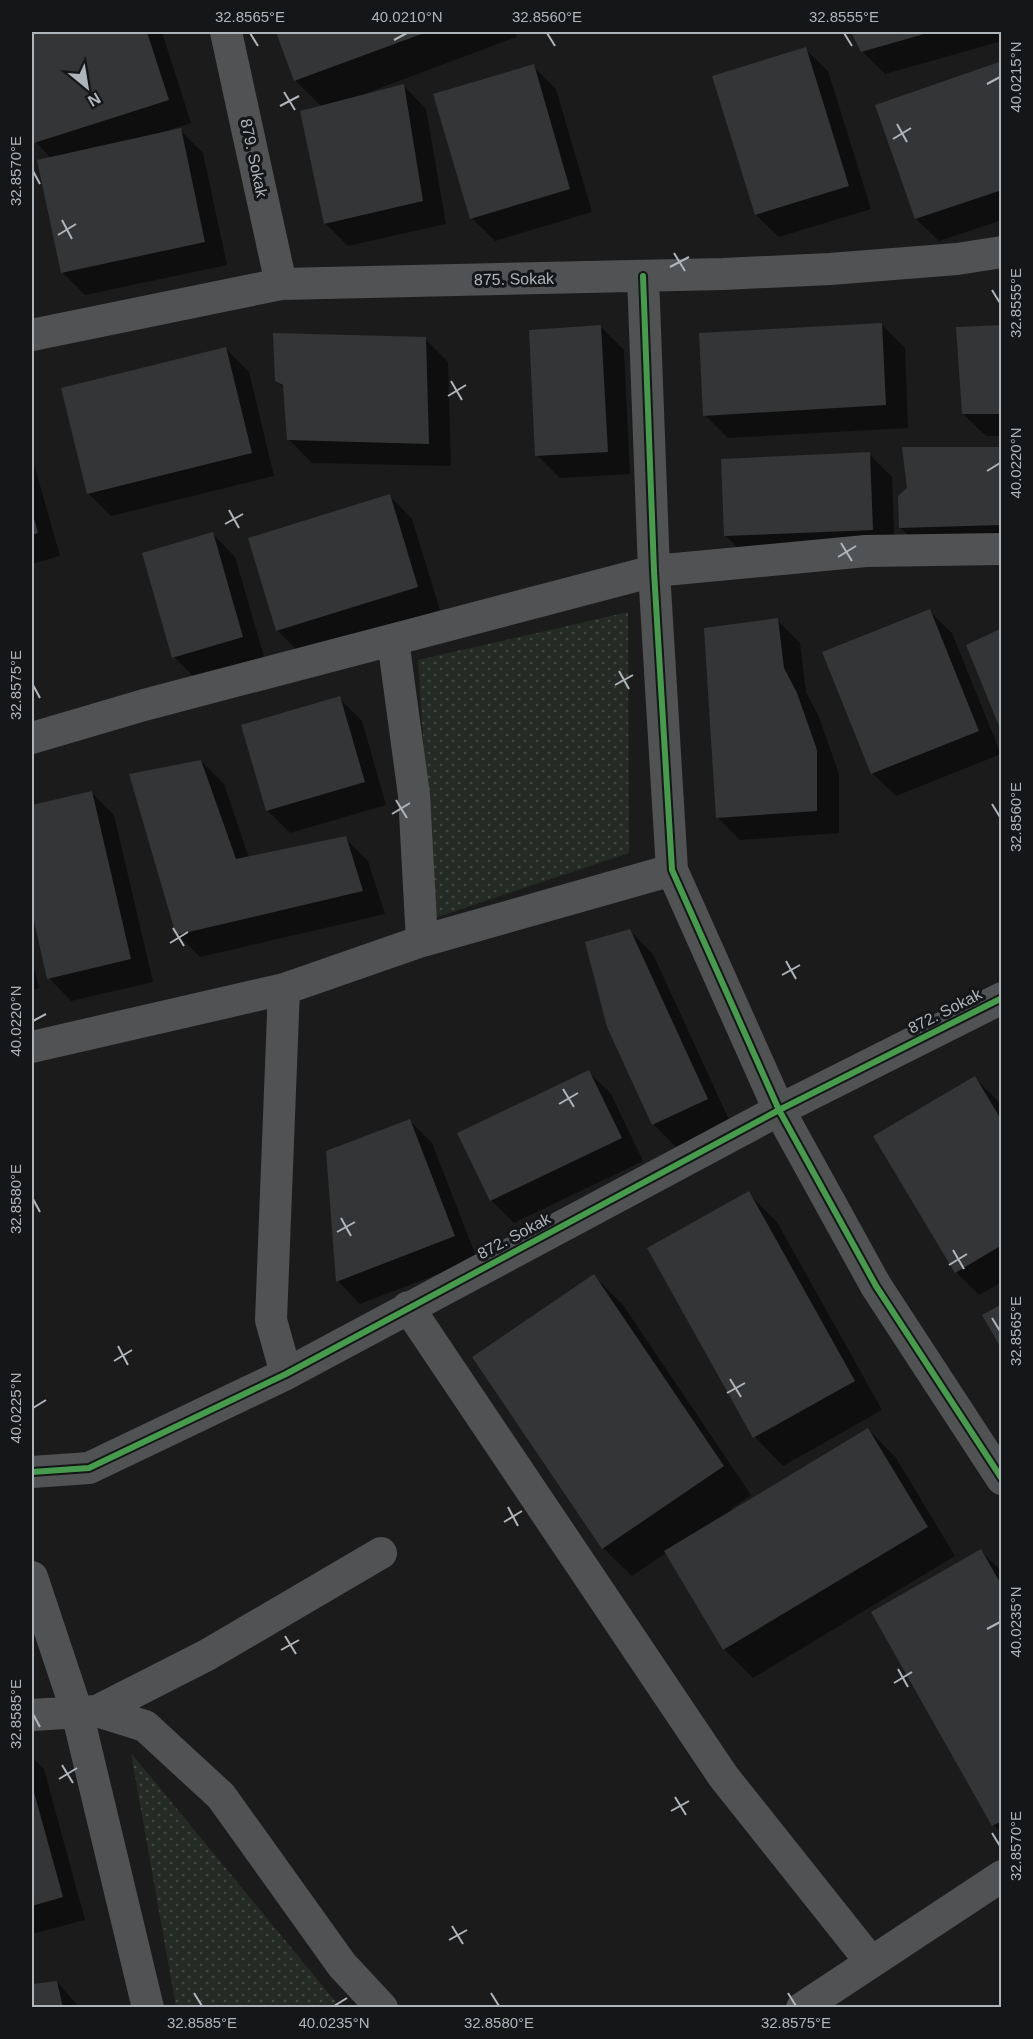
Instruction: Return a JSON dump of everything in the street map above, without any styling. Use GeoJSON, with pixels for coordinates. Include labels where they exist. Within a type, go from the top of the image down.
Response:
{"type":"FeatureCollection","features":[{"type":"Feature","properties":{"kind":"street","name":"879. Sokak"},"geometry":{"type":"LineString","coordinates":[[226,32],[281,284]]}},
{"type":"Feature","properties":{"kind":"street","name":"875. Sokak"},"geometry":{"type":"LineString","coordinates":[[32,335],[281,284],[643,276],[830,269],[957,259],[1002,252]]}},
{"type":"Feature","properties":{"kind":"street"},"geometry":{"type":"LineString","coordinates":[[643,276],[654,572],[672,870],[779,1110],[876,1286],[1002,1479]]}},
{"type":"Feature","properties":{"kind":"street"},"geometry":{"type":"LineString","coordinates":[[32,738],[144,705],[654,572],[866,551],[1002,549]]}},
{"type":"Feature","properties":{"kind":"street"},"geometry":{"type":"LineString","coordinates":[[393,640],[414,795],[422,941]]}},
{"type":"Feature","properties":{"kind":"street"},"geometry":{"type":"LineString","coordinates":[[32,1047],[284,989],[422,941],[672,870]]}},
{"type":"Feature","properties":{"kind":"street"},"geometry":{"type":"LineString","coordinates":[[284,989],[271,1320],[286,1374]]}},
{"type":"Feature","properties":{"kind":"street","name":"872. Sokak"},"geometry":{"type":"LineString","coordinates":[[32,1472],[89,1468],[286,1374],[779,1110],[1002,998]]}},
{"type":"Feature","properties":{"kind":"street"},"geometry":{"type":"LineString","coordinates":[[408,1307],[723,1776],[871,1962]]}},
{"type":"Feature","properties":{"kind":"street"},"geometry":{"type":"LineString","coordinates":[[87,1712],[207,1655],[381,1553]]}},
{"type":"Feature","properties":{"kind":"street"},"geometry":{"type":"LineString","coordinates":[[32,1577],[87,1712],[148,2007]]}},
{"type":"Feature","properties":{"kind":"street"},"geometry":{"type":"LineString","coordinates":[[32,1715],[87,1712],[145,1726],[221,1796],[342,1965],[382,2007]]}},
{"type":"Feature","properties":{"kind":"street"},"geometry":{"type":"LineString","coordinates":[[802,2007],[1002,1876]]}},
{"type":"Feature","properties":{"kind":"shaded area"},"geometry":{"type":"Polygon","coordinates":[[[628,612],[629,853],[435,918],[418,660],[628,612]]]}},
{"type":"Feature","properties":{"kind":"shaded area"},"geometry":{"type":"Polygon","coordinates":[[[131,1753],[340,2007],[176,2007],[131,1753]]]}},
{"type":"Feature","properties":{"kind":"building"},"geometry":{"type":"Polygon","coordinates":[[[32,32],[147,32],[169,100],[34,143],[32,135],[32,32]]]}},
{"type":"Feature","properties":{"kind":"building"},"geometry":{"type":"Polygon","coordinates":[[[276,32],[427,32],[294,81],[276,32]]]}},
{"type":"Feature","properties":{"kind":"building"},"geometry":{"type":"Polygon","coordinates":[[[851,32],[931,32],[861,52],[851,32]]]}},
{"type":"Feature","properties":{"kind":"building"},"geometry":{"type":"Polygon","coordinates":[[[806,47],[849,186],[755,215],[712,76],[806,47]]]}},
{"type":"Feature","properties":{"kind":"building"},"geometry":{"type":"Polygon","coordinates":[[[1002,61],[1002,190],[915,219],[875,105],[1002,61]]]}},
{"type":"Feature","properties":{"kind":"building"},"geometry":{"type":"Polygon","coordinates":[[[534,64],[570,189],[470,219],[433,94],[534,64]]]}},
{"type":"Feature","properties":{"kind":"building"},"geometry":{"type":"Polygon","coordinates":[[[404,84],[423,201],[324,224],[300,111],[404,84]]]}},
{"type":"Feature","properties":{"kind":"building"},"geometry":{"type":"Polygon","coordinates":[[[181,128],[205,242],[61,273],[37,160],[181,128]]]}},
{"type":"Feature","properties":{"kind":"building"},"geometry":{"type":"Polygon","coordinates":[[[882,323],[886,405],[703,416],[699,333],[882,323]]]}},
{"type":"Feature","properties":{"kind":"building"},"geometry":{"type":"Polygon","coordinates":[[[601,325],[608,452],[535,456],[529,330],[601,325]]]}},
{"type":"Feature","properties":{"kind":"building"},"geometry":{"type":"Polygon","coordinates":[[[1002,325],[1002,414],[962,414],[956,327],[1002,325]]]}},
{"type":"Feature","properties":{"kind":"building"},"geometry":{"type":"Polygon","coordinates":[[[273,333],[426,337],[429,444],[287,440],[283,385],[275,381],[273,333]]]}},
{"type":"Feature","properties":{"kind":"building"},"geometry":{"type":"Polygon","coordinates":[[[226,347],[252,453],[87,494],[61,388],[226,347]]]}},
{"type":"Feature","properties":{"kind":"building"},"geometry":{"type":"Polygon","coordinates":[[[902,447],[1002,447],[1002,525],[899,528],[898,496],[907,488],[902,447]]]}},
{"type":"Feature","properties":{"kind":"building"},"geometry":{"type":"Polygon","coordinates":[[[870,452],[873,530],[724,536],[721,459],[870,452]]]}},
{"type":"Feature","properties":{"kind":"building"},"geometry":{"type":"Polygon","coordinates":[[[390,494],[418,587],[276,631],[248,538],[390,494]]]}},
{"type":"Feature","properties":{"kind":"building"},"geometry":{"type":"Polygon","coordinates":[[[32,511],[38,533],[32,535],[32,511]]]}},
{"type":"Feature","properties":{"kind":"building"},"geometry":{"type":"Polygon","coordinates":[[[213,532],[243,637],[172,658],[142,553],[213,532]]]}},
{"type":"Feature","properties":{"kind":"building"},"geometry":{"type":"Polygon","coordinates":[[[930,609],[979,731],[871,774],[822,652],[930,609]]]}},
{"type":"Feature","properties":{"kind":"building"},"geometry":{"type":"Polygon","coordinates":[[[778,618],[784,668],[797,693],[817,750],[817,811],[716,818],[704,628],[778,618]]]}},
{"type":"Feature","properties":{"kind":"building"},"geometry":{"type":"Polygon","coordinates":[[[1002,628],[1002,731],[1001,731],[966,645],[1002,628]]]}},
{"type":"Feature","properties":{"kind":"building"},"geometry":{"type":"Polygon","coordinates":[[[340,696],[365,782],[266,811],[241,725],[340,696]]]}},
{"type":"Feature","properties":{"kind":"building"},"geometry":{"type":"Polygon","coordinates":[[[201,760],[236,859],[346,836],[363,891],[176,935],[129,774],[201,760]]]}},
{"type":"Feature","properties":{"kind":"building"},"geometry":{"type":"Polygon","coordinates":[[[92,791],[131,959],[47,979],[32,912],[32,805],[92,791]]]}},
{"type":"Feature","properties":{"kind":"building"},"geometry":{"type":"Polygon","coordinates":[[[630,929],[708,1099],[652,1125],[607,1027],[585,942],[630,929]]]}},
{"type":"Feature","properties":{"kind":"building"},"geometry":{"type":"Polygon","coordinates":[[[589,1070],[622,1138],[490,1201],[457,1133],[589,1070]]]}},
{"type":"Feature","properties":{"kind":"building"},"geometry":{"type":"Polygon","coordinates":[[[975,1076],[1002,1121],[1002,1245],[955,1273],[873,1136],[975,1076]]]}},
{"type":"Feature","properties":{"kind":"building"},"geometry":{"type":"Polygon","coordinates":[[[410,1119],[455,1236],[336,1282],[326,1151],[410,1119]]]}},
{"type":"Feature","properties":{"kind":"building"},"geometry":{"type":"Polygon","coordinates":[[[749,1191],[855,1381],[753,1438],[647,1248],[749,1191]]]}},
{"type":"Feature","properties":{"kind":"building"},"geometry":{"type":"Polygon","coordinates":[[[594,1274],[724,1466],[602,1549],[472,1357],[594,1274]]]}},
{"type":"Feature","properties":{"kind":"building"},"geometry":{"type":"Polygon","coordinates":[[[1002,1304],[1002,1350],[982,1315],[1002,1304]]]}},
{"type":"Feature","properties":{"kind":"building"},"geometry":{"type":"Polygon","coordinates":[[[868,1428],[928,1527],[723,1650],[664,1551],[868,1428]]]}},
{"type":"Feature","properties":{"kind":"building"},"geometry":{"type":"Polygon","coordinates":[[[981,1549],[1002,1586],[1002,1821],[992,1826],[871,1612],[981,1549]]]}},
{"type":"Feature","properties":{"kind":"building"},"geometry":{"type":"Polygon","coordinates":[[[32,1785],[63,1897],[32,1906],[32,1785]]]}},
{"type":"Feature","properties":{"kind":"building"},"geometry":{"type":"Polygon","coordinates":[[[57,1981],[63,2008],[32,2008],[32,1984],[57,1981]]]}},
{"type":"Feature","properties":{"kind":"cycle path"},"geometry":{"type":"LineString","coordinates":[[643,276],[654,571],[672,870],[779,1110],[876,1286],[1002,1479]]}},
{"type":"Feature","properties":{"kind":"cycle path"},"geometry":{"type":"LineString","coordinates":[[32,1472],[89,1468],[286,1374],[779,1110],[1002,998]]}}]}
